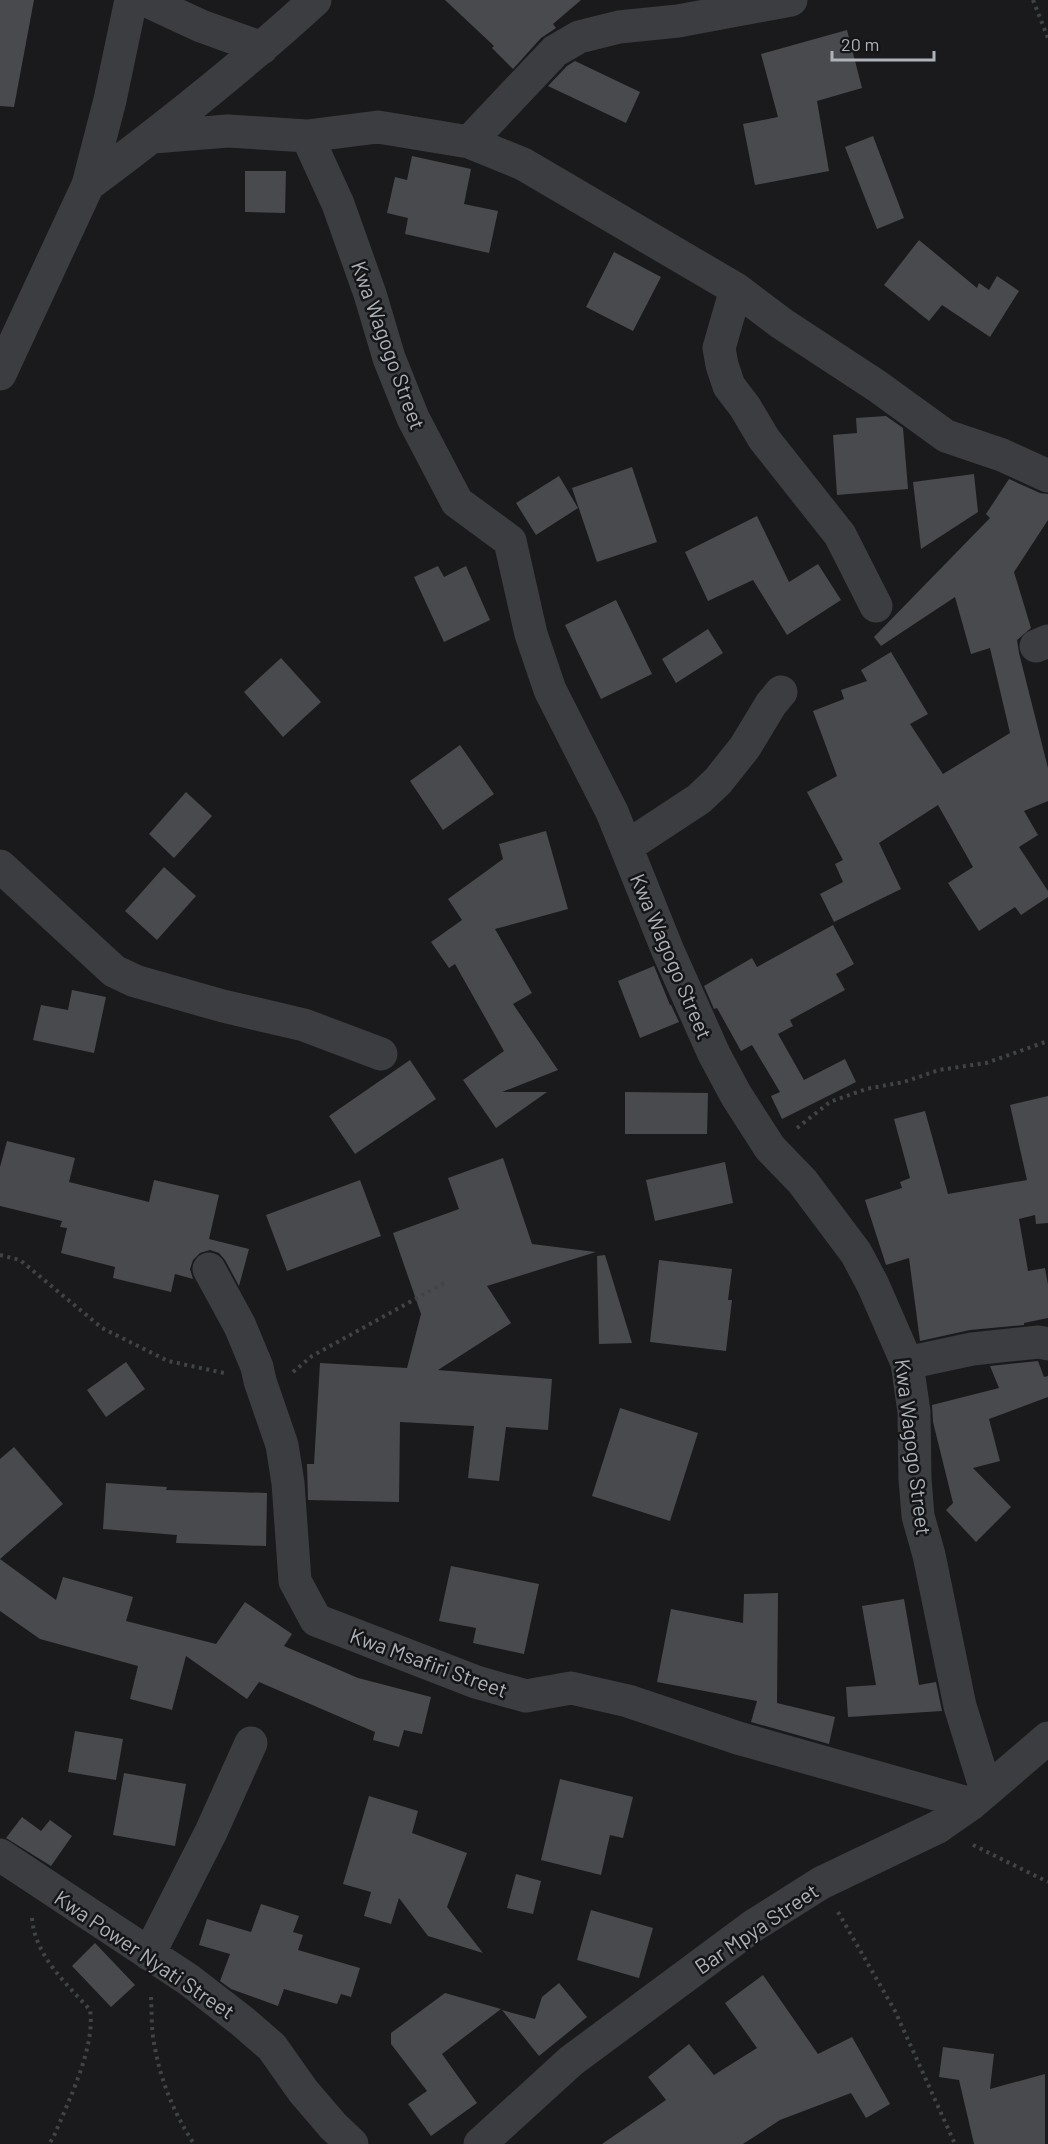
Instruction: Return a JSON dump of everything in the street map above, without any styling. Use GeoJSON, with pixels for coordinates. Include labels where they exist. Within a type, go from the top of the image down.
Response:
{"type":"FeatureCollection","features":[{"type":"Feature","properties":{"kind":"street"},"geometry":{"type":"LineString","coordinates":[[0,374],[88,185],[110,100],[131,0]]}},
{"type":"Feature","properties":{"kind":"street"},"geometry":{"type":"LineString","coordinates":[[145,0],[201,26],[262,48]]}},
{"type":"Feature","properties":{"kind":"street"},"geometry":{"type":"LineString","coordinates":[[88,185],[153,137],[262,48],[315,0]]}},
{"type":"Feature","properties":{"kind":"street"},"geometry":{"type":"LineString","coordinates":[[469,142],[555,51],[579,37],[619,27],[678,21],[791,0]]}},
{"type":"Feature","properties":{"kind":"street"},"geometry":{"type":"LineString","coordinates":[[153,137],[228,131],[307,136],[378,127],[469,142],[523,164],[736,289],[781,323],[877,386],[946,436],[1002,455],[1048,477]]}},
{"type":"Feature","properties":{"kind":"street","name":"Kwa Wagogo Street"},"geometry":{"type":"LineString","coordinates":[[307,136],[338,204],[370,294],[389,358],[413,418],[457,502],[510,541],[531,634],[550,690],[612,812],[668,951],[714,1054],[736,1095],[770,1148],[802,1181],[856,1253],[907,1362],[914,1412],[918,1516],[929,1555],[979,1797]]}},
{"type":"Feature","properties":{"kind":"street"},"geometry":{"type":"LineString","coordinates":[[736,289],[719,348],[729,386],[764,439],[840,535],[876,606]]}},
{"type":"Feature","properties":{"kind":"street"},"geometry":{"type":"LineString","coordinates":[[626,847],[705,793],[745,747],[781,692]]}},
{"type":"Feature","properties":{"kind":"street"},"geometry":{"type":"LineString","coordinates":[[0,866],[114,971],[135,981],[223,1006],[304,1025],[381,1054]]}},
{"type":"Feature","properties":{"kind":"street","name":"Kwa Msafiri Street"},"geometry":{"type":"LineString","coordinates":[[209,1269],[240,1326],[257,1367],[282,1445],[288,1482],[295,1581],[316,1620],[476,1682],[526,1695],[571,1688],[628,1701],[738,1737],[979,1797]]}},
{"type":"Feature","properties":{"kind":"street"},"geometry":{"type":"LineString","coordinates":[[907,1362],[972,1349],[1039,1342],[1048,1344]]}},
{"type":"Feature","properties":{"kind":"street","name":"Bar Mpya Street"},"geometry":{"type":"LineString","coordinates":[[480,2144],[571,2061],[753,1926],[821,1883],[938,1827],[979,1797],[1048,1738]]}},
{"type":"Feature","properties":{"kind":"street"},"geometry":{"type":"LineString","coordinates":[[149,1954],[211,1832],[251,1743]]}},
{"type":"Feature","properties":{"kind":"street","name":"Kwa Power Nyati Street"},"geometry":{"type":"LineString","coordinates":[[0,1855],[189,1980],[272,2048],[303,2091],[352,2144]]}},
{"type":"Feature","properties":{"kind":"path"},"geometry":{"type":"LineString","coordinates":[[1033,0],[1048,38]]}},
{"type":"Feature","properties":{"kind":"path"},"geometry":{"type":"LineString","coordinates":[[770,1148],[830,1102],[866,1089],[904,1082],[939,1070],[986,1063],[1048,1041]]}},
{"type":"Feature","properties":{"kind":"path"},"geometry":{"type":"LineString","coordinates":[[0,1255],[20,1260],[102,1328],[168,1361],[262,1388],[312,1356],[447,1281]]}},
{"type":"Feature","properties":{"kind":"path"},"geometry":{"type":"LineString","coordinates":[[938,1827],[1048,1882]]}},
{"type":"Feature","properties":{"kind":"path"},"geometry":{"type":"LineString","coordinates":[[32,1877],[30,1905],[33,1931],[49,1963],[90,2010],[92,2020],[90,2038],[78,2075],[49,2144]]}},
{"type":"Feature","properties":{"kind":"path"},"geometry":{"type":"LineString","coordinates":[[821,1883],[895,2011],[955,2144]]}},
{"type":"Feature","properties":{"kind":"path"},"geometry":{"type":"LineString","coordinates":[[149,1954],[154,2048],[166,2089],[180,2122],[194,2144]]}},
{"type":"Feature","properties":{"kind":"building"},"geometry":{"type":"Polygon","coordinates":[[[0,0],[34,0],[14,107],[0,106],[0,0]]]}},
{"type":"Feature","properties":{"kind":"building"},"geometry":{"type":"Polygon","coordinates":[[[445,0],[581,0],[553,24],[556,28],[541,38],[513,69],[492,48],[494,46],[445,0]]]}},
{"type":"Feature","properties":{"kind":"building"},"geometry":{"type":"Polygon","coordinates":[[[847,30],[862,88],[817,101],[829,171],[755,185],[743,124],[778,117],[761,54],[847,30]]]}},
{"type":"Feature","properties":{"kind":"building"},"geometry":{"type":"Polygon","coordinates":[[[575,61],[640,92],[626,123],[548,86],[575,61]]]}},
{"type":"Feature","properties":{"kind":"building"},"geometry":{"type":"Polygon","coordinates":[[[873,136],[904,218],[877,229],[845,147],[873,136]]]}},
{"type":"Feature","properties":{"kind":"building"},"geometry":{"type":"Polygon","coordinates":[[[412,156],[471,169],[464,204],[498,211],[489,253],[405,234],[408,218],[387,213],[395,177],[407,180],[412,156]]]}},
{"type":"Feature","properties":{"kind":"building"},"geometry":{"type":"Polygon","coordinates":[[[245,171],[286,171],[285,213],[245,212],[245,171]]]}},
{"type":"Feature","properties":{"kind":"building"},"geometry":{"type":"Polygon","coordinates":[[[919,240],[977,288],[979,283],[989,290],[997,276],[1019,291],[990,337],[942,305],[929,321],[884,285],[919,240]]]}},
{"type":"Feature","properties":{"kind":"building"},"geometry":{"type":"Polygon","coordinates":[[[614,252],[661,277],[633,331],[586,307],[614,252]]]}},
{"type":"Feature","properties":{"kind":"building"},"geometry":{"type":"Polygon","coordinates":[[[886,416],[903,428],[908,489],[837,495],[833,435],[857,433],[856,418],[886,416]]]}},
{"type":"Feature","properties":{"kind":"building"},"geometry":{"type":"Polygon","coordinates":[[[632,467],[657,542],[597,562],[572,488],[632,467]]]}},
{"type":"Feature","properties":{"kind":"building"},"geometry":{"type":"Polygon","coordinates":[[[974,474],[978,512],[921,549],[913,482],[974,474]]]}},
{"type":"Feature","properties":{"kind":"building"},"geometry":{"type":"Polygon","coordinates":[[[559,476],[578,508],[536,535],[516,503],[559,476]]]}},
{"type":"Feature","properties":{"kind":"building"},"geometry":{"type":"Polygon","coordinates":[[[1009,479],[1040,493],[1048,494],[1048,520],[1014,572],[1031,628],[1017,640],[1019,653],[1048,768],[1048,801],[1024,811],[1038,835],[1019,847],[1048,891],[1048,897],[1021,915],[1015,907],[979,931],[948,883],[973,867],[938,805],[879,843],[901,889],[834,922],[820,894],[843,882],[835,864],[843,860],[807,792],[837,776],[813,711],[844,699],[841,690],[867,681],[861,670],[891,652],[928,714],[910,724],[943,774],[1010,733],[990,648],[971,654],[955,597],[881,646],[874,637],[990,518],[986,514],[1009,479]]]}},
{"type":"Feature","properties":{"kind":"building"},"geometry":{"type":"Polygon","coordinates":[[[757,516],[789,582],[818,564],[841,600],[787,635],[753,580],[708,601],[685,552],[757,516]]]}},
{"type":"Feature","properties":{"kind":"building"},"geometry":{"type":"Polygon","coordinates":[[[438,566],[444,577],[466,566],[490,620],[444,642],[414,577],[438,566]]]}},
{"type":"Feature","properties":{"kind":"building"},"geometry":{"type":"Polygon","coordinates":[[[616,600],[652,674],[601,699],[565,625],[616,600]]]}},
{"type":"Feature","properties":{"kind":"building"},"geometry":{"type":"Polygon","coordinates":[[[708,629],[723,653],[676,683],[662,659],[708,629]]]}},
{"type":"Feature","properties":{"kind":"building"},"geometry":{"type":"Polygon","coordinates":[[[281,658],[321,702],[283,737],[244,692],[281,658]]]}},
{"type":"Feature","properties":{"kind":"building"},"geometry":{"type":"Polygon","coordinates":[[[460,745],[494,794],[443,830],[410,781],[460,745]]]}},
{"type":"Feature","properties":{"kind":"building"},"geometry":{"type":"Polygon","coordinates":[[[186,792],[212,816],[174,858],[149,834],[186,792]]]}},
{"type":"Feature","properties":{"kind":"building"},"geometry":{"type":"Polygon","coordinates":[[[546,831],[568,909],[495,929],[532,993],[513,1004],[558,1070],[502,1092],[547,1092],[496,1128],[463,1080],[504,1051],[455,964],[449,968],[431,942],[462,920],[448,899],[503,859],[499,844],[546,831]]]}},
{"type":"Feature","properties":{"kind":"building"},"geometry":{"type":"Polygon","coordinates":[[[164,867],[196,896],[157,940],[125,911],[164,867]]]}},
{"type":"Feature","properties":{"kind":"building"},"geometry":{"type":"Polygon","coordinates":[[[833,925],[854,964],[836,974],[845,990],[790,1020],[793,1026],[778,1034],[804,1080],[845,1059],[856,1082],[782,1119],[771,1096],[780,1092],[752,1045],[741,1051],[717,1008],[714,1009],[704,986],[752,958],[757,967],[833,925]]]}},
{"type":"Feature","properties":{"kind":"building"},"geometry":{"type":"Polygon","coordinates":[[[654,966],[679,1022],[640,1038],[618,981],[654,966]]]}},
{"type":"Feature","properties":{"kind":"building"},"geometry":{"type":"Polygon","coordinates":[[[72,990],[106,997],[94,1053],[33,1040],[41,1005],[68,1010],[72,990]]]}},
{"type":"Feature","properties":{"kind":"building"},"geometry":{"type":"Polygon","coordinates":[[[410,1060],[436,1099],[355,1154],[329,1116],[410,1060]]]}},
{"type":"Feature","properties":{"kind":"building"},"geometry":{"type":"Polygon","coordinates":[[[625,1092],[708,1093],[707,1134],[625,1134],[625,1092]]]}},
{"type":"Feature","properties":{"kind":"building"},"geometry":{"type":"Polygon","coordinates":[[[1048,1096],[1048,1223],[1036,1224],[1035,1215],[1019,1219],[1028,1271],[1045,1268],[1048,1285],[1048,1318],[1024,1323],[1024,1325],[970,1330],[920,1341],[909,1258],[886,1265],[865,1200],[902,1188],[900,1182],[910,1178],[894,1119],[925,1111],[948,1194],[1027,1180],[1010,1105],[1048,1096]]]}},
{"type":"Feature","properties":{"kind":"building"},"geometry":{"type":"Polygon","coordinates":[[[7,1141],[75,1158],[69,1182],[149,1202],[154,1180],[219,1195],[209,1239],[249,1249],[239,1286],[225,1260],[219,1253],[210,1250],[200,1253],[193,1260],[190,1269],[193,1279],[175,1274],[171,1292],[113,1278],[115,1267],[61,1253],[67,1228],[60,1227],[62,1221],[0,1206],[0,1167],[7,1141]]]}},
{"type":"Feature","properties":{"kind":"building"},"geometry":{"type":"Polygon","coordinates":[[[503,1158],[532,1244],[596,1252],[487,1286],[511,1323],[438,1370],[552,1379],[548,1430],[506,1427],[499,1481],[468,1478],[474,1426],[400,1422],[399,1502],[308,1500],[307,1464],[314,1464],[320,1363],[407,1368],[421,1314],[393,1233],[459,1209],[448,1178],[503,1158]]]}},
{"type":"Feature","properties":{"kind":"building"},"geometry":{"type":"Polygon","coordinates":[[[725,1162],[733,1203],[655,1221],[646,1180],[725,1162]]]}},
{"type":"Feature","properties":{"kind":"building"},"geometry":{"type":"Polygon","coordinates":[[[360,1180],[381,1236],[287,1271],[266,1215],[360,1180]]]}},
{"type":"Feature","properties":{"kind":"building"},"geometry":{"type":"Polygon","coordinates":[[[605,1255],[632,1343],[599,1344],[597,1256],[605,1255]]]}},
{"type":"Feature","properties":{"kind":"building"},"geometry":{"type":"Polygon","coordinates":[[[659,1260],[732,1269],[728,1300],[732,1300],[726,1351],[650,1342],[659,1260]]]}},
{"type":"Feature","properties":{"kind":"building"},"geometry":{"type":"Polygon","coordinates":[[[1038,1361],[1044,1377],[1048,1376],[1048,1397],[989,1419],[1000,1461],[973,1468],[1011,1507],[976,1542],[946,1510],[953,1503],[933,1422],[932,1405],[999,1388],[990,1366],[1038,1361]]]}},
{"type":"Feature","properties":{"kind":"building"},"geometry":{"type":"Polygon","coordinates":[[[126,1362],[145,1389],[106,1417],[87,1390],[126,1362]]]}},
{"type":"Feature","properties":{"kind":"building"},"geometry":{"type":"Polygon","coordinates":[[[620,1408],[698,1433],[670,1521],[592,1496],[620,1408]]]}},
{"type":"Feature","properties":{"kind":"building"},"geometry":{"type":"Polygon","coordinates":[[[14,1447],[63,1504],[0,1559],[0,1459],[14,1447]]]}},
{"type":"Feature","properties":{"kind":"building"},"geometry":{"type":"Polygon","coordinates":[[[106,1483],[167,1487],[166,1490],[267,1493],[266,1546],[176,1543],[177,1535],[103,1529],[106,1483]]]}},
{"type":"Feature","properties":{"kind":"building"},"geometry":{"type":"Polygon","coordinates":[[[0,1559],[56,1600],[63,1577],[133,1597],[126,1621],[216,1644],[245,1602],[292,1634],[284,1646],[358,1678],[431,1697],[422,1734],[404,1730],[399,1747],[373,1740],[375,1732],[259,1682],[247,1699],[186,1656],[172,1710],[130,1699],[138,1666],[40,1639],[0,1611],[0,1559]]]}},
{"type":"Feature","properties":{"kind":"building"},"geometry":{"type":"Polygon","coordinates":[[[451,1566],[539,1584],[524,1654],[473,1643],[476,1628],[439,1621],[451,1566]]]}},
{"type":"Feature","properties":{"kind":"building"},"geometry":{"type":"Polygon","coordinates":[[[778,1593],[777,1703],[835,1717],[829,1744],[751,1722],[757,1701],[657,1682],[671,1609],[743,1623],[744,1594],[778,1593]]]}},
{"type":"Feature","properties":{"kind":"building"},"geometry":{"type":"Polygon","coordinates":[[[904,1599],[919,1685],[936,1682],[942,1711],[848,1717],[846,1687],[876,1685],[862,1606],[904,1599]]]}},
{"type":"Feature","properties":{"kind":"building"},"geometry":{"type":"Polygon","coordinates":[[[75,1731],[123,1739],[116,1780],[68,1772],[75,1731]]]}},
{"type":"Feature","properties":{"kind":"building"},"geometry":{"type":"Polygon","coordinates":[[[124,1773],[186,1784],[175,1846],[113,1835],[124,1773]]]}},
{"type":"Feature","properties":{"kind":"building"},"geometry":{"type":"Polygon","coordinates":[[[560,1779],[633,1797],[623,1838],[610,1835],[601,1875],[541,1860],[560,1779]]]}},
{"type":"Feature","properties":{"kind":"building"},"geometry":{"type":"Polygon","coordinates":[[[369,1796],[418,1811],[412,1833],[467,1853],[447,1907],[483,1953],[428,1936],[399,1898],[391,1924],[364,1916],[371,1892],[343,1884],[369,1796]]]}},
{"type":"Feature","properties":{"kind":"building"},"geometry":{"type":"Polygon","coordinates":[[[22,1817],[41,1831],[50,1820],[72,1836],[51,1866],[6,1838],[22,1817]]]}},
{"type":"Feature","properties":{"kind":"building"},"geometry":{"type":"Polygon","coordinates":[[[516,1874],[541,1881],[533,1914],[507,1908],[516,1874]]]}},
{"type":"Feature","properties":{"kind":"building"},"geometry":{"type":"Polygon","coordinates":[[[261,1904],[299,1916],[293,1932],[303,1935],[298,1950],[360,1968],[351,1997],[341,1994],[337,2004],[284,1989],[278,2006],[231,1989],[220,1981],[230,1954],[199,1945],[207,1919],[251,1932],[261,1904]]]}},
{"type":"Feature","properties":{"kind":"building"},"geometry":{"type":"Polygon","coordinates":[[[591,1910],[653,1928],[639,1978],[577,1960],[591,1910]]]}},
{"type":"Feature","properties":{"kind":"building"},"geometry":{"type":"Polygon","coordinates":[[[95,1943],[135,1985],[111,2007],[72,1966],[95,1943]]]}},
{"type":"Feature","properties":{"kind":"building"},"geometry":{"type":"Polygon","coordinates":[[[763,1975],[818,2054],[852,2037],[890,2104],[866,2118],[851,2093],[780,2120],[743,2144],[602,2144],[666,2100],[648,2077],[689,2044],[714,2075],[757,2048],[725,2003],[763,1975]]]}},
{"type":"Feature","properties":{"kind":"building"},"geometry":{"type":"Polygon","coordinates":[[[559,1983],[587,2017],[539,2056],[502,2010],[535,2019],[542,1997],[559,1983]]]}},
{"type":"Feature","properties":{"kind":"building"},"geometry":{"type":"Polygon","coordinates":[[[445,1993],[501,2009],[442,2054],[477,2103],[431,2136],[408,2104],[427,2091],[391,2044],[391,2033],[445,1993]]]}},
{"type":"Feature","properties":{"kind":"building"},"geometry":{"type":"Polygon","coordinates":[[[943,2047],[994,2054],[990,2089],[1045,2074],[1045,2144],[974,2144],[959,2080],[939,2077],[943,2047]]]}}]}
